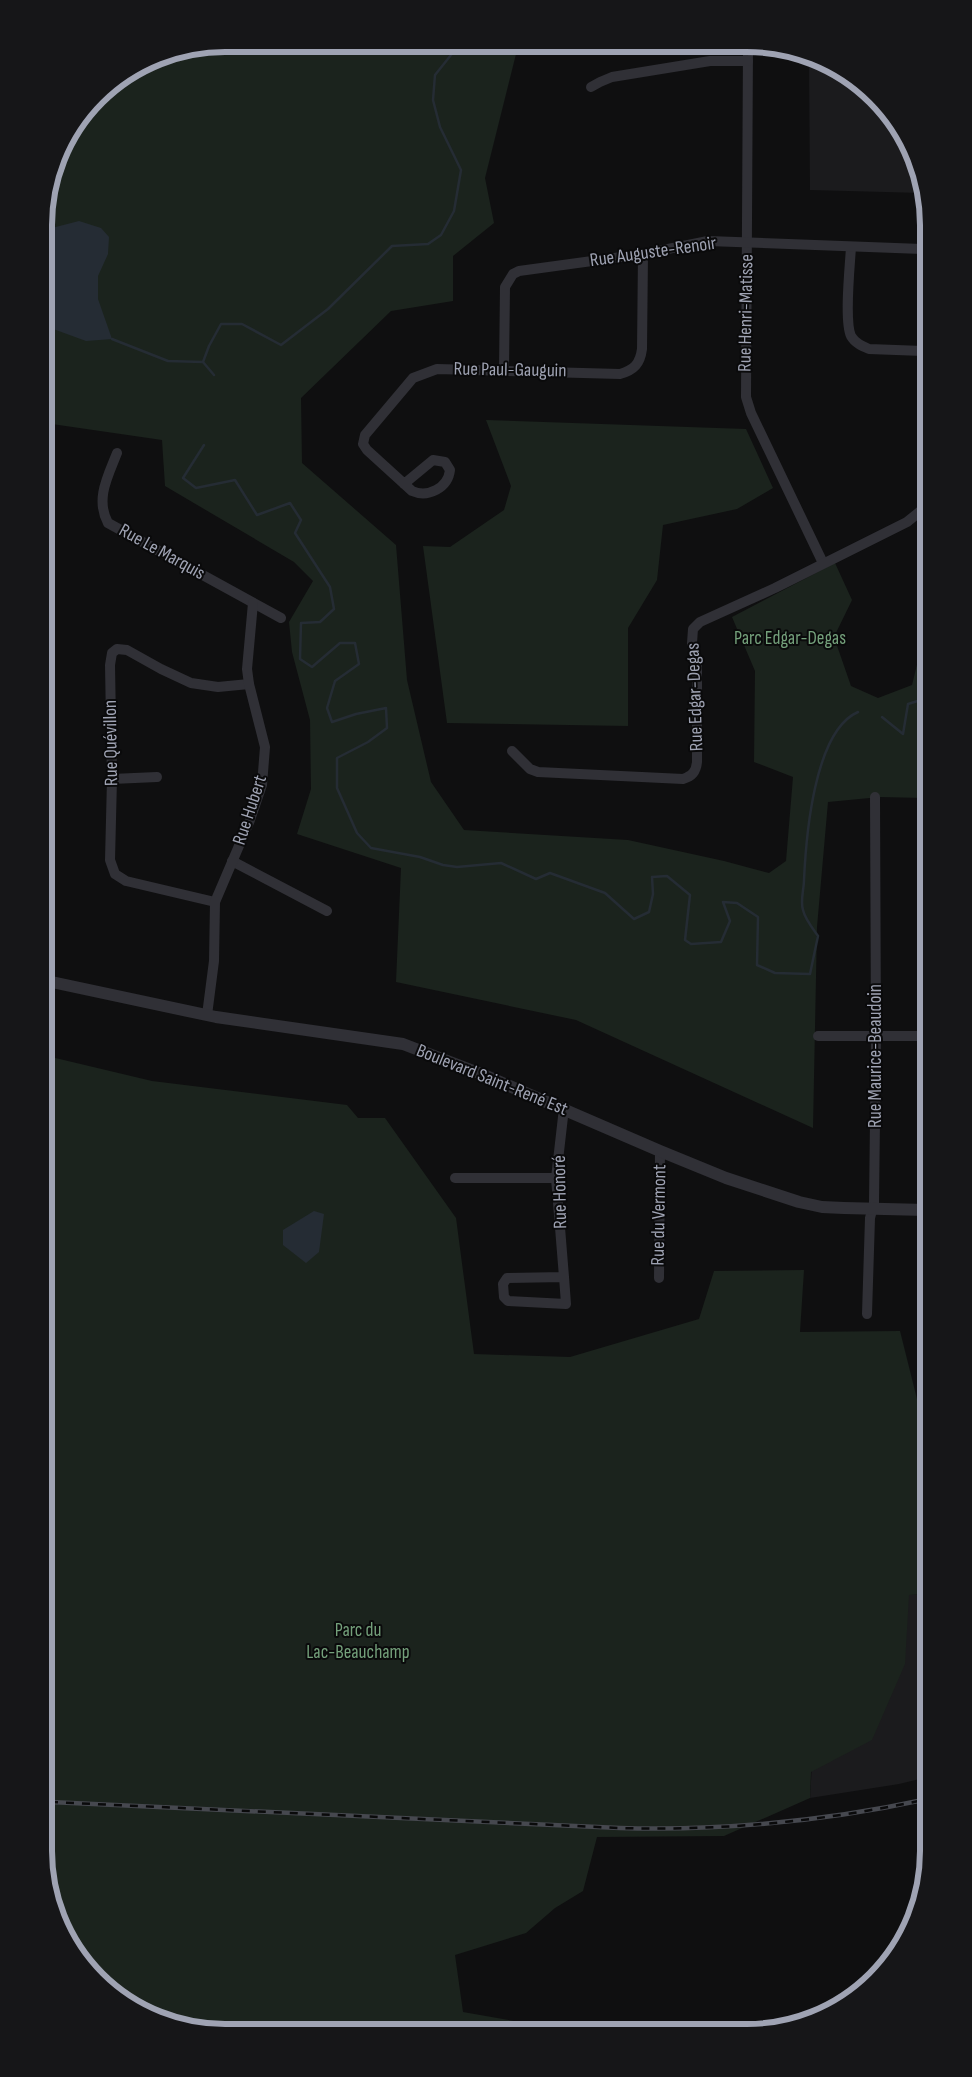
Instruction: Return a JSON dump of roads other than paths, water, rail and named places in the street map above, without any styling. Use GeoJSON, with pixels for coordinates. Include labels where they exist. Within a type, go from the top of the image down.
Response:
{"type":"FeatureCollection","features":[{"type":"Feature","properties":{"kind":"street","name":"Rue Henri-Matisse"},"geometry":{"type":"LineString","coordinates":[[748,52],[746,397],[751,413],[823,563]]}},
{"type":"Feature","properties":{"kind":"street"},"geometry":{"type":"LineString","coordinates":[[591,88],[600,82],[612,78],[710,61],[748,61]]}},
{"type":"Feature","properties":{"kind":"street","name":"Rue Auguste-Renoir"},"geometry":{"type":"LineString","coordinates":[[504,369],[504,296],[505,287],[512,274],[530,269],[643,254],[708,241],[920,249]]}},
{"type":"Feature","properties":{"kind":"street"},"geometry":{"type":"LineString","coordinates":[[851,247],[848,324],[852,338],[869,349],[920,351]]}},
{"type":"Feature","properties":{"kind":"street","name":"Rue Paul-Gauguin"},"geometry":{"type":"LineString","coordinates":[[404,484],[366,450],[363,444],[365,435],[413,378],[437,369],[504,369],[620,374],[634,367],[641,357],[642,349],[643,254]]}},
{"type":"Feature","properties":{"kind":"street","name":"Rue Le Marquis"},"geometry":{"type":"LineString","coordinates":[[117,453],[105,482],[101,500],[103,513],[108,523],[281,618]]}},
{"type":"Feature","properties":{"kind":"street","name":"Rue Edgar-Degas"},"geometry":{"type":"LineString","coordinates":[[512,750],[530,769],[538,772],[688,778],[694,773],[697,762],[697,662],[692,643],[693,629],[700,622],[775,588],[907,522],[920,512]]}},
{"type":"Feature","properties":{"kind":"street","name":"Rue Hubert"},"geometry":{"type":"LineString","coordinates":[[207,1015],[214,961],[216,902],[250,820],[262,784],[265,747],[248,684],[247,669],[253,603]]}},
{"type":"Feature","properties":{"kind":"street","name":"Rue Quévillon"},"geometry":{"type":"LineString","coordinates":[[216,902],[126,881],[115,874],[110,860],[112,779],[110,665],[112,653],[117,649],[127,650],[191,683],[218,687],[248,684]]}},
{"type":"Feature","properties":{"kind":"street"},"geometry":{"type":"LineString","coordinates":[[112,779],[157,777]]}},
{"type":"Feature","properties":{"kind":"street","name":"Rue Maurice-Beaudoin"},"geometry":{"type":"LineString","coordinates":[[867,1314],[871,1209],[874,1202],[876,1036],[874,945],[875,797]]}},
{"type":"Feature","properties":{"kind":"street"},"geometry":{"type":"LineString","coordinates":[[232,861],[328,911]]}},
{"type":"Feature","properties":{"kind":"street","name":"Boulevard Saint-René Est"},"geometry":{"type":"LineString","coordinates":[[53,982],[207,1015],[403,1044],[564,1108],[726,1178],[799,1202],[822,1207],[919,1210]]}},
{"type":"Feature","properties":{"kind":"street"},"geometry":{"type":"LineString","coordinates":[[818,1036],[920,1036]]}},
{"type":"Feature","properties":{"kind":"street","name":"Rue Honoré"},"geometry":{"type":"LineString","coordinates":[[564,1108],[556,1178],[564,1277],[566,1304],[508,1301],[504,1296],[503,1284],[507,1278],[564,1277]]}},
{"type":"Feature","properties":{"kind":"street","name":"Rue du Vermont"},"geometry":{"type":"LineString","coordinates":[[658,1278],[660,1151]]}},
{"type":"Feature","properties":{"kind":"street"},"geometry":{"type":"LineString","coordinates":[[455,1178],[556,1178]]}},
{"type":"Feature","properties":{"kind":"waterway"},"geometry":{"type":"LineString","coordinates":[[214,375],[203,362],[221,324],[242,324],[281,345],[328,309],[392,246],[428,244],[441,235],[454,211],[461,170],[440,127],[433,100],[435,75],[453,52]]}},
{"type":"Feature","properties":{"kind":"waterway"},"geometry":{"type":"LineString","coordinates":[[112,339],[168,361],[203,362]]}},
{"type":"Feature","properties":{"kind":"waterway"},"geometry":{"type":"LineString","coordinates":[[204,445],[183,478],[196,488],[235,480],[257,515],[290,503],[301,520],[295,533],[330,587],[334,609],[320,622],[301,623],[300,659],[312,667],[340,643],[355,643],[359,664],[335,681],[327,708],[332,722],[356,714],[386,708],[387,728],[368,742],[337,758],[337,788],[357,833],[371,848],[420,857],[443,865],[457,867],[501,863],[536,879],[550,873],[605,893],[634,919],[649,912],[653,894],[652,877],[667,876],[690,895],[685,940],[691,944],[721,942],[730,921],[723,902],[737,903],[758,917],[757,965],[775,973],[810,974],[818,936],[805,917],[802,903],[810,813],[822,762],[831,740],[843,723],[858,712]]}},
{"type":"Feature","properties":{"kind":"waterway"},"geometry":{"type":"LineString","coordinates":[[882,717],[903,734],[908,704],[920,700]]}},
{"type":"Feature","properties":{"kind":"railway"},"geometry":{"type":"LineString","coordinates":[[52,1802],[659,1829],[737,1826],[813,1819],[919,1801]]}},
{"type":"Feature","properties":{"kind":"park label","name":"Parc Edgar-Degas"},"geometry":{"type":"Point","coordinates":[790,638]}},
{"type":"Feature","properties":{"kind":"park label","name":"Parc du Lac-Beauchamp"},"geometry":{"type":"Point","coordinates":[358,1641]}}]}
